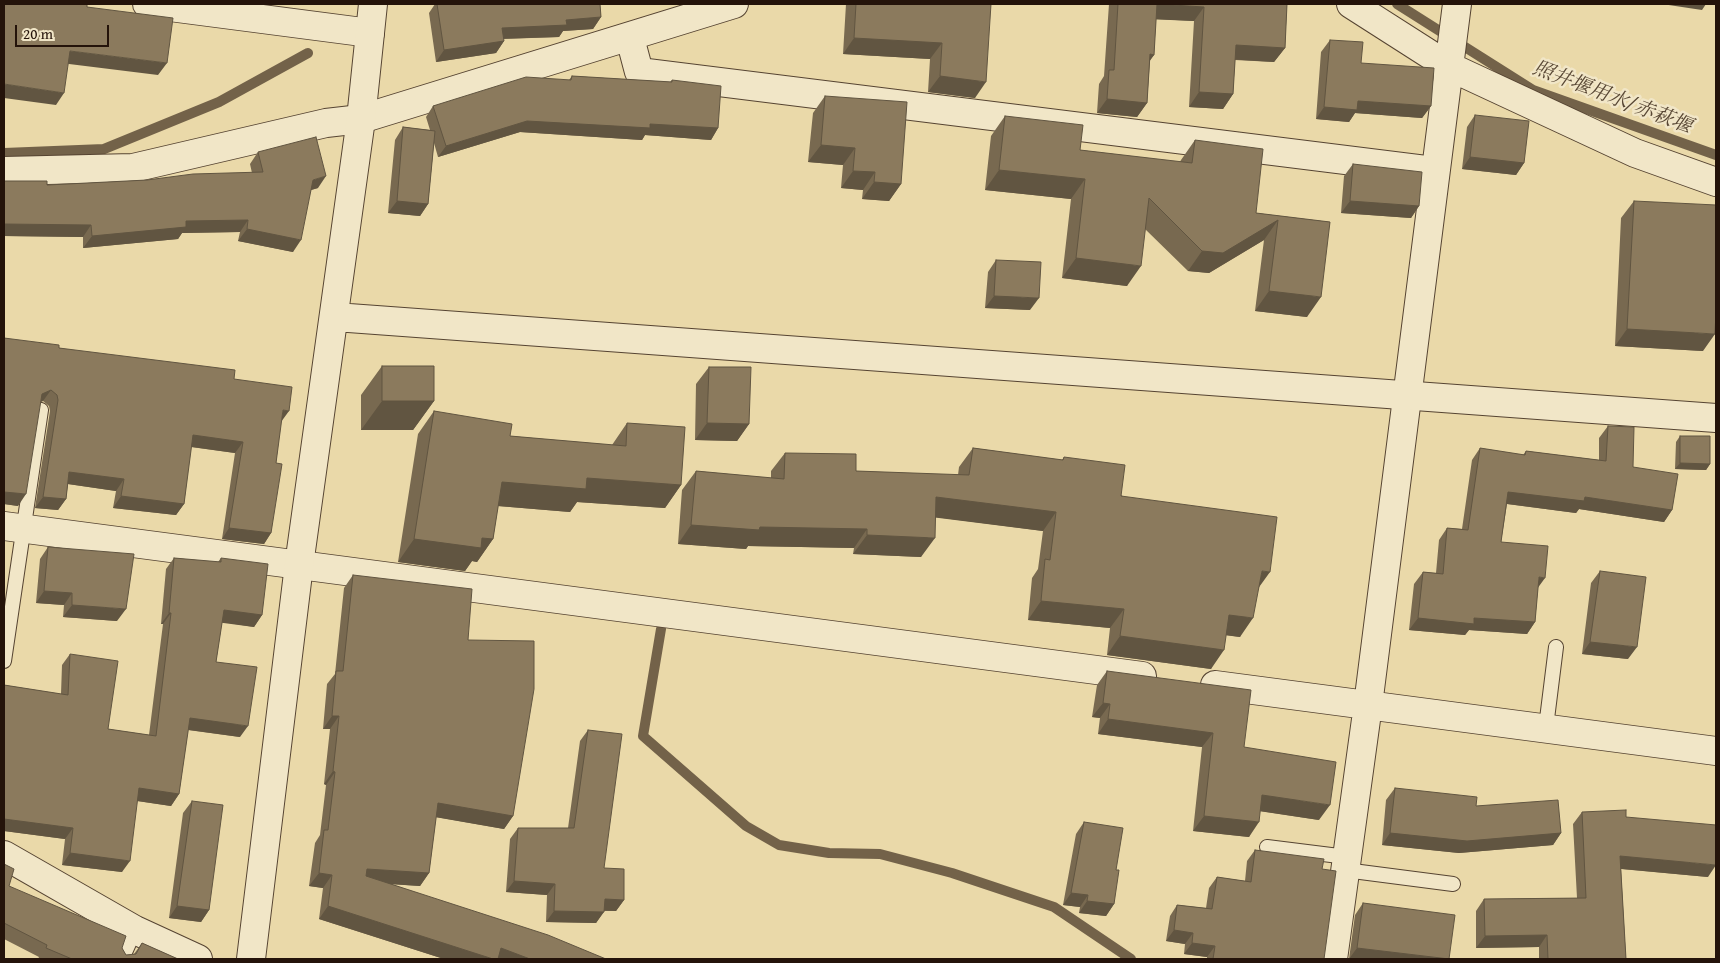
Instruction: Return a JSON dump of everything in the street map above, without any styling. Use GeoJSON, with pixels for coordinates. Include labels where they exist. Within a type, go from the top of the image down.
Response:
{"type":"FeatureCollection","features":[{"type":"Feature","properties":{"kind":"street"},"geometry":{"type":"LineString","coordinates":[[147,4],[370,32]]}},
{"type":"Feature","properties":{"kind":"street"},"geometry":{"type":"LineString","coordinates":[[251,959],[299,566],[361,119],[373,4]]}},
{"type":"Feature","properties":{"kind":"street"},"geometry":{"type":"LineString","coordinates":[[4,171],[133,168],[326,123],[361,119],[630,38],[734,4]]}},
{"type":"Feature","properties":{"kind":"street"},"geometry":{"type":"LineString","coordinates":[[1351,4],[1448,66],[1635,152],[1716,182]]}},
{"type":"Feature","properties":{"kind":"street"},"geometry":{"type":"LineString","coordinates":[[1333,959],[1368,705],[1434,171],[1457,4]]}},
{"type":"Feature","properties":{"kind":"street"},"geometry":{"type":"LineString","coordinates":[[630,38],[639,72],[1434,171]]}},
{"type":"Feature","properties":{"kind":"street"},"geometry":{"type":"LineString","coordinates":[[335,317],[1406,397],[1716,418]]}},
{"type":"Feature","properties":{"kind":"street"},"geometry":{"type":"LineString","coordinates":[[14,528],[1180,681],[1546,727],[1716,751]]}},
{"type":"Feature","properties":{"kind":"street"},"geometry":{"type":"LineString","coordinates":[[4,855],[135,930],[198,959]]}},
{"type":"Feature","properties":{"kind":"lane"},"geometry":{"type":"LineString","coordinates":[[4,661],[14,528],[41,410]]}},
{"type":"Feature","properties":{"kind":"lane"},"geometry":{"type":"LineString","coordinates":[[1546,727],[1556,647]]}},
{"type":"Feature","properties":{"kind":"lane"},"geometry":{"type":"LineString","coordinates":[[1267,847],[1453,884]]}},
{"type":"Feature","properties":{"kind":"lane"},"geometry":{"type":"LineString","coordinates":[[122,959],[135,930]]}},
{"type":"Feature","properties":{"kind":"building"},"geometry":{"type":"Polygon","coordinates":[[[4,4],[87,4],[87,7],[173,18],[167,63],[70,51],[64,93],[4,84],[4,4]]]}},
{"type":"Feature","properties":{"kind":"building"},"geometry":{"type":"Polygon","coordinates":[[[437,4],[600,4],[601,17],[566,20],[567,25],[502,28],[504,41],[444,50],[437,4]]]}},
{"type":"Feature","properties":{"kind":"building"},"geometry":{"type":"Polygon","coordinates":[[[856,4],[991,4],[986,82],[940,76],[942,43],[854,38],[856,4]]]}},
{"type":"Feature","properties":{"kind":"building"},"geometry":{"type":"Polygon","coordinates":[[[1118,4],[1157,4],[1154,55],[1150,54],[1147,103],[1107,99],[1109,70],[1114,70],[1118,4]]]}},
{"type":"Feature","properties":{"kind":"building"},"geometry":{"type":"Polygon","coordinates":[[[1157,4],[1287,4],[1285,48],[1236,45],[1233,94],[1199,92],[1204,7],[1157,4]]]}},
{"type":"Feature","properties":{"kind":"building"},"geometry":{"type":"Polygon","coordinates":[[[1330,40],[1363,42],[1361,63],[1434,68],[1431,106],[1358,101],[1357,110],[1324,107],[1330,40]]]}},
{"type":"Feature","properties":{"kind":"building"},"geometry":{"type":"Polygon","coordinates":[[[572,76],[672,82],[672,80],[721,86],[718,128],[650,124],[650,128],[527,121],[446,146],[433,106],[526,77],[571,80],[572,76]]]}},
{"type":"Feature","properties":{"kind":"building"},"geometry":{"type":"Polygon","coordinates":[[[825,96],[907,102],[901,184],[874,182],[875,172],[853,171],[855,148],[821,145],[825,96]]]}},
{"type":"Feature","properties":{"kind":"building"},"geometry":{"type":"Polygon","coordinates":[[[1475,115],[1529,121],[1524,163],[1470,157],[1475,115]]]}},
{"type":"Feature","properties":{"kind":"building"},"geometry":{"type":"Polygon","coordinates":[[[1005,116],[1083,125],[1080,150],[1192,163],[1195,140],[1263,149],[1256,213],[1330,222],[1321,297],[1269,291],[1278,220],[1223,253],[1202,251],[1149,198],[1141,266],[1076,258],[1085,179],[999,170],[1005,116]]]}},
{"type":"Feature","properties":{"kind":"building"},"geometry":{"type":"Polygon","coordinates":[[[403,127],[435,131],[428,204],[397,201],[403,127]]]}},
{"type":"Feature","properties":{"kind":"building"},"geometry":{"type":"Polygon","coordinates":[[[316,137],[326,176],[313,180],[301,240],[247,229],[248,220],[186,221],[186,227],[92,236],[91,225],[4,224],[4,181],[47,181],[47,185],[147,180],[193,174],[263,172],[258,152],[316,137]]]}},
{"type":"Feature","properties":{"kind":"building"},"geometry":{"type":"Polygon","coordinates":[[[1353,164],[1422,172],[1419,206],[1350,201],[1353,164]]]}},
{"type":"Feature","properties":{"kind":"building"},"geometry":{"type":"Polygon","coordinates":[[[1634,201],[1716,205],[1715,334],[1627,329],[1634,201]]]}},
{"type":"Feature","properties":{"kind":"building"},"geometry":{"type":"Polygon","coordinates":[[[996,260],[1041,262],[1039,298],[994,296],[996,260]]]}},
{"type":"Feature","properties":{"kind":"building"},"geometry":{"type":"Polygon","coordinates":[[[4,338],[59,345],[59,348],[235,370],[234,379],[292,387],[289,411],[283,410],[276,463],[282,464],[271,533],[229,528],[243,442],[193,435],[184,504],[121,496],[124,479],[69,472],[66,499],[43,497],[58,400],[57,395],[51,390],[42,394],[26,494],[4,492],[4,338]]]}},
{"type":"Feature","properties":{"kind":"building"},"geometry":{"type":"Polygon","coordinates":[[[382,366],[434,366],[434,401],[382,401],[382,366]]]}},
{"type":"Feature","properties":{"kind":"building"},"geometry":{"type":"Polygon","coordinates":[[[709,367],[751,367],[749,424],[707,423],[709,367]]]}},
{"type":"Feature","properties":{"kind":"building"},"geometry":{"type":"Polygon","coordinates":[[[434,411],[512,424],[510,436],[626,446],[627,423],[685,427],[681,485],[587,478],[586,489],[502,482],[493,539],[482,538],[481,548],[414,539],[434,411]]]}},
{"type":"Feature","properties":{"kind":"building"},"geometry":{"type":"Polygon","coordinates":[[[1608,426],[1634,427],[1633,467],[1678,474],[1672,510],[1585,497],[1584,501],[1508,492],[1501,542],[1548,546],[1545,578],[1539,577],[1535,622],[1474,618],[1474,624],[1418,618],[1423,572],[1443,574],[1447,528],[1468,530],[1480,448],[1525,455],[1526,451],[1606,461],[1608,426]]]}},
{"type":"Feature","properties":{"kind":"building"},"geometry":{"type":"Polygon","coordinates":[[[1680,436],[1710,436],[1710,464],[1680,463],[1680,436]]]}},
{"type":"Feature","properties":{"kind":"building"},"geometry":{"type":"Polygon","coordinates":[[[973,448],[1063,460],[1064,457],[1125,465],[1121,496],[1277,517],[1270,572],[1262,571],[1253,618],[1229,615],[1224,650],[1120,636],[1124,609],[1041,601],[1045,559],[1050,560],[1056,512],[936,497],[935,538],[867,535],[867,529],[760,527],[759,530],[691,525],[696,471],[784,479],[785,453],[856,454],[856,471],[969,475],[973,448]]]}},
{"type":"Feature","properties":{"kind":"building"},"geometry":{"type":"Polygon","coordinates":[[[48,547],[134,554],[126,609],[72,605],[72,593],[44,591],[48,547]]]}},
{"type":"Feature","properties":{"kind":"building"},"geometry":{"type":"Polygon","coordinates":[[[174,558],[221,562],[221,558],[268,564],[262,615],[224,610],[216,662],[257,667],[248,726],[190,718],[179,794],[139,788],[130,861],[70,853],[73,828],[4,819],[4,685],[68,695],[70,654],[118,661],[108,729],[156,736],[171,613],[169,613],[174,558]]]}},
{"type":"Feature","properties":{"kind":"building"},"geometry":{"type":"Polygon","coordinates":[[[1600,571],[1646,577],[1637,647],[1590,642],[1600,571]]]}},
{"type":"Feature","properties":{"kind":"building"},"geometry":{"type":"Polygon","coordinates":[[[353,575],[472,589],[468,640],[534,641],[534,689],[513,816],[438,803],[429,873],[367,869],[366,876],[548,935],[606,959],[530,959],[501,948],[498,959],[493,959],[328,906],[332,875],[319,873],[324,830],[328,830],[335,772],[333,771],[339,716],[332,716],[336,671],[343,671],[353,575]]]}},
{"type":"Feature","properties":{"kind":"building"},"geometry":{"type":"Polygon","coordinates":[[[1107,671],[1251,690],[1244,747],[1336,762],[1330,805],[1262,795],[1259,822],[1204,816],[1213,733],[1108,719],[1110,704],[1103,703],[1107,671]]]}},
{"type":"Feature","properties":{"kind":"building"},"geometry":{"type":"Polygon","coordinates":[[[588,730],[622,734],[604,868],[624,869],[624,900],[605,899],[604,912],[554,911],[555,884],[514,881],[518,828],[574,828],[588,730]]]}},
{"type":"Feature","properties":{"kind":"building"},"geometry":{"type":"Polygon","coordinates":[[[1395,788],[1477,797],[1476,806],[1558,800],[1561,833],[1467,841],[1390,833],[1395,788]]]}},
{"type":"Feature","properties":{"kind":"building"},"geometry":{"type":"Polygon","coordinates":[[[192,801],[223,805],[209,910],[177,906],[192,801]]]}},
{"type":"Feature","properties":{"kind":"building"},"geometry":{"type":"Polygon","coordinates":[[[1626,810],[1626,817],[1716,825],[1716,865],[1620,856],[1626,959],[1548,959],[1547,935],[1485,936],[1484,899],[1586,898],[1582,812],[1626,810]]]}},
{"type":"Feature","properties":{"kind":"building"},"geometry":{"type":"Polygon","coordinates":[[[1084,822],[1123,828],[1116,870],[1119,870],[1114,904],[1087,901],[1088,895],[1071,893],[1084,822]]]}},
{"type":"Feature","properties":{"kind":"building"},"geometry":{"type":"Polygon","coordinates":[[[1255,850],[1324,859],[1322,869],[1336,871],[1324,959],[1213,959],[1215,946],[1192,943],[1193,933],[1174,930],[1177,905],[1212,909],[1217,877],[1251,882],[1255,850]]]}},
{"type":"Feature","properties":{"kind":"building"},"geometry":{"type":"Polygon","coordinates":[[[4,864],[14,869],[9,886],[126,936],[122,948],[126,955],[136,954],[142,943],[178,959],[72,959],[46,948],[47,945],[4,923],[4,864]]]}},
{"type":"Feature","properties":{"kind":"building"},"geometry":{"type":"Polygon","coordinates":[[[1363,903],[1455,915],[1449,959],[1357,948],[1363,903]]]}},
{"type":"Feature","properties":{"kind":"waterway","name":"照井堰用水/赤萩堰"},"geometry":{"type":"LineString","coordinates":[[1397,4],[1533,90],[1716,155]]}},
{"type":"Feature","properties":{"kind":"waterway","name":"照井堰用水/赤萩堰"},"geometry":{"type":"LineString","coordinates":[[4,153],[104,149],[219,102],[308,53]]}},
{"type":"Feature","properties":{"kind":"waterway"},"geometry":{"type":"LineString","coordinates":[[661,629],[643,736],[746,826],[779,845],[829,853],[880,854],[952,873],[1054,907],[1131,959]]}}]}
